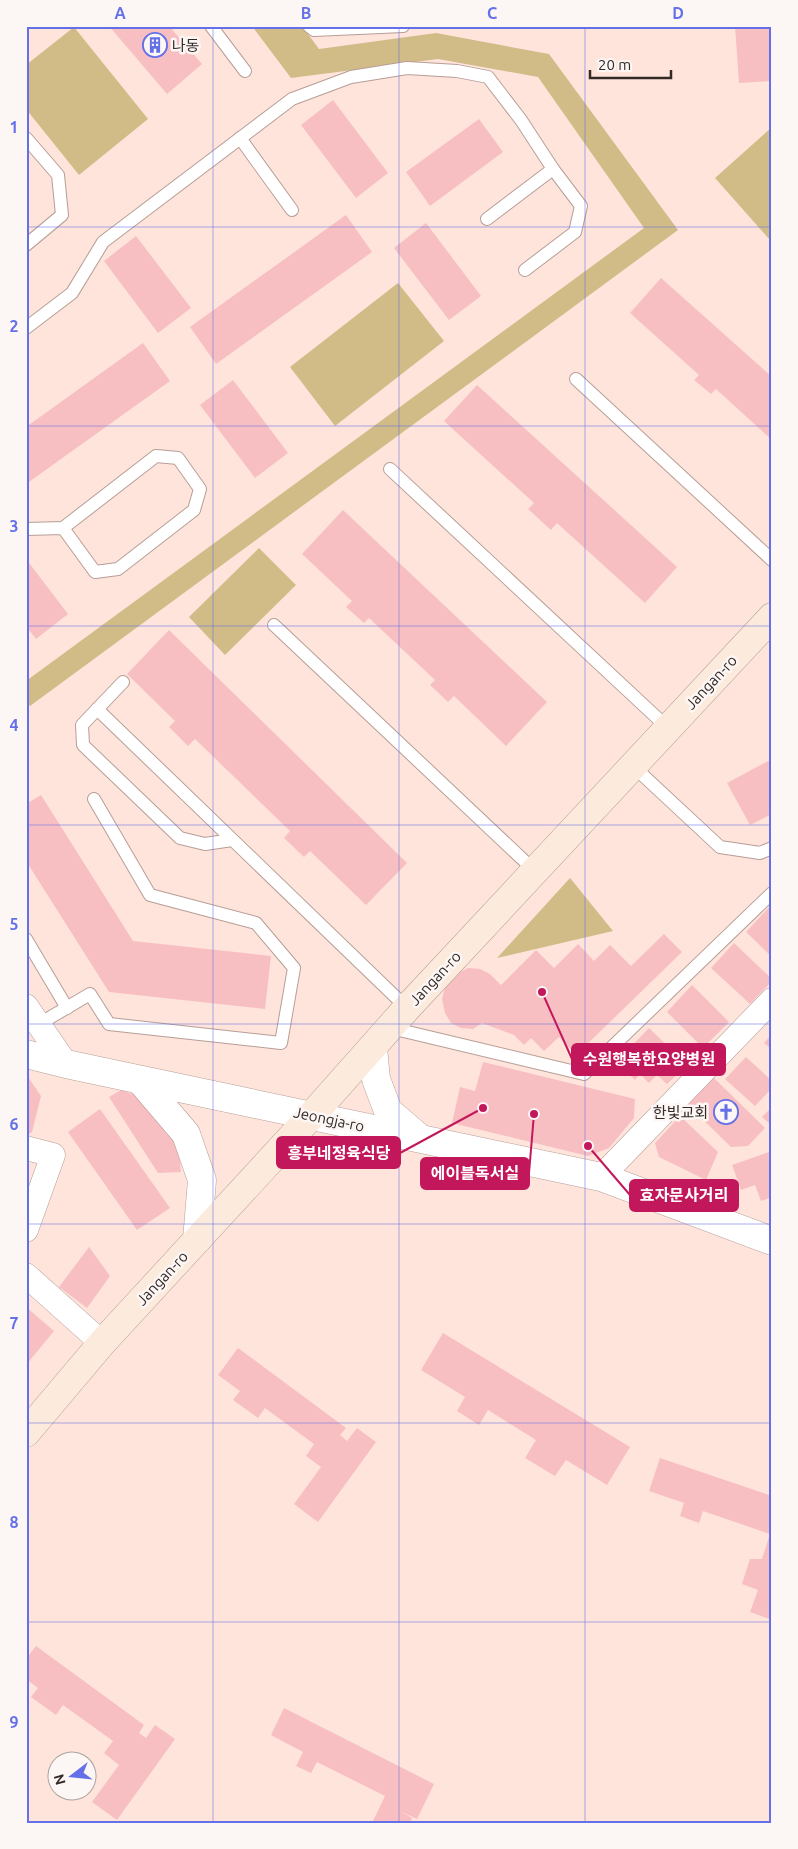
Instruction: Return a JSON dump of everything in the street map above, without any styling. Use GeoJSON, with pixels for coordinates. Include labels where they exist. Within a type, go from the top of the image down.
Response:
{"type":"FeatureCollection","features":[{"type":"Feature","properties":{"kind":"main road","name":"Jangan-ro"},"geometry":{"type":"LineString","coordinates":[[26,1433],[102,1343],[399,1018],[772,617]]}},
{"type":"Feature","properties":{"kind":"street"},"geometry":{"type":"LineString","coordinates":[[601,1177],[772,1000]]}},
{"type":"Feature","properties":{"kind":"street"},"geometry":{"type":"LineString","coordinates":[[33,1015],[66,1064]]}},
{"type":"Feature","properties":{"kind":"street"},"geometry":{"type":"LineString","coordinates":[[373,1048],[376,1079],[388,1111],[419,1138]]}},
{"type":"Feature","properties":{"kind":"street","name":"Jeongja-ro"},"geometry":{"type":"LineString","coordinates":[[26,1054],[140,1080],[601,1177],[772,1241]]}},
{"type":"Feature","properties":{"kind":"street"},"geometry":{"type":"LineString","coordinates":[[140,1080],[186,1134],[202,1180],[197,1240]]}},
{"type":"Feature","properties":{"kind":"street"},"geometry":{"type":"LineString","coordinates":[[26,1148],[53,1155],[26,1230]]}},
{"type":"Feature","properties":{"kind":"street"},"geometry":{"type":"LineString","coordinates":[[26,1276],[102,1343]]}},
{"type":"Feature","properties":{"kind":"lane"},"geometry":{"type":"LineString","coordinates":[[211,26],[245,71]]}},
{"type":"Feature","properties":{"kind":"lane"},"geometry":{"type":"LineString","coordinates":[[309,26],[314,30],[403,26]]}},
{"type":"Feature","properties":{"kind":"lane"},"geometry":{"type":"LineString","coordinates":[[26,328],[72,293],[103,242],[292,99],[351,77],[407,68],[457,70],[488,77],[521,120],[553,169],[581,206],[575,232],[525,270]]}},
{"type":"Feature","properties":{"kind":"lane"},"geometry":{"type":"LineString","coordinates":[[26,138],[58,175],[62,215],[26,245]]}},
{"type":"Feature","properties":{"kind":"lane"},"geometry":{"type":"LineString","coordinates":[[240,138],[292,210]]}},
{"type":"Feature","properties":{"kind":"lane"},"geometry":{"type":"LineString","coordinates":[[487,218],[553,169]]}},
{"type":"Feature","properties":{"kind":"lane"},"geometry":{"type":"LineString","coordinates":[[576,379],[772,560]]}},
{"type":"Feature","properties":{"kind":"lane"},"geometry":{"type":"LineString","coordinates":[[26,529],[63,528],[156,456],[178,458],[200,489],[194,510],[118,569],[94,572],[63,528]]}},
{"type":"Feature","properties":{"kind":"lane"},"geometry":{"type":"LineString","coordinates":[[390,469],[668,728]]}},
{"type":"Feature","properties":{"kind":"lane"},"geometry":{"type":"LineString","coordinates":[[274,625],[535,871]]}},
{"type":"Feature","properties":{"kind":"lane"},"geometry":{"type":"LineString","coordinates":[[123,682],[82,726],[83,745],[180,838],[205,844],[232,840]]}},
{"type":"Feature","properties":{"kind":"lane"},"geometry":{"type":"LineString","coordinates":[[98,709],[232,840],[399,1018],[584,1074],[772,893]]}},
{"type":"Feature","properties":{"kind":"lane"},"geometry":{"type":"LineString","coordinates":[[633,766],[720,847],[760,853],[772,848]]}},
{"type":"Feature","properties":{"kind":"lane"},"geometry":{"type":"LineString","coordinates":[[33,1015],[67,1008],[90,994],[109,1024],[280,1042],[294,968],[256,923],[150,895],[94,799]]}},
{"type":"Feature","properties":{"kind":"lane"},"geometry":{"type":"LineString","coordinates":[[26,939],[67,1008]]}},
{"type":"Feature","properties":{"kind":"shaded area"},"geometry":{"type":"Polygon","coordinates":[[[252,26],[302,26],[319,49],[436,33],[549,54],[678,230],[30,706],[26,701],[26,681],[644,228],[538,77],[438,59],[291,78],[252,26]]]}},
{"type":"Feature","properties":{"kind":"shaded area"},"geometry":{"type":"Polygon","coordinates":[[[74,27],[148,119],[79,175],[26,109],[26,65],[74,27]]]}},
{"type":"Feature","properties":{"kind":"shaded area"},"geometry":{"type":"Polygon","coordinates":[[[772,127],[772,239],[770,240],[715,178],[772,127]]]}},
{"type":"Feature","properties":{"kind":"shaded area"},"geometry":{"type":"Polygon","coordinates":[[[398,283],[444,341],[335,426],[290,367],[398,283]]]}},
{"type":"Feature","properties":{"kind":"shaded area"},"geometry":{"type":"Polygon","coordinates":[[[259,548],[296,585],[225,655],[189,617],[259,548]]]}},
{"type":"Feature","properties":{"kind":"shaded area"},"geometry":{"type":"Polygon","coordinates":[[[570,878],[613,931],[497,958],[570,878]]]}},
{"type":"Feature","properties":{"kind":"building","name":"나동"},"geometry":{"type":"Polygon","coordinates":[[[109,26],[169,26],[202,64],[167,94],[109,26]]]}},
{"type":"Feature","properties":{"kind":"building"},"geometry":{"type":"Polygon","coordinates":[[[735,26],[772,26],[772,81],[739,83],[735,26]]]}},
{"type":"Feature","properties":{"kind":"building"},"geometry":{"type":"Polygon","coordinates":[[[333,100],[388,173],[356,198],[301,125],[333,100]]]}},
{"type":"Feature","properties":{"kind":"building"},"geometry":{"type":"Polygon","coordinates":[[[479,119],[503,152],[430,206],[406,172],[479,119]]]}},
{"type":"Feature","properties":{"kind":"building"},"geometry":{"type":"Polygon","coordinates":[[[346,215],[372,252],[216,364],[190,327],[346,215]]]}},
{"type":"Feature","properties":{"kind":"building"},"geometry":{"type":"Polygon","coordinates":[[[426,223],[481,296],[449,320],[394,248],[426,223]]]}},
{"type":"Feature","properties":{"kind":"building"},"geometry":{"type":"Polygon","coordinates":[[[136,236],[191,308],[158,333],[104,261],[136,236]]]}},
{"type":"Feature","properties":{"kind":"building"},"geometry":{"type":"Polygon","coordinates":[[[661,278],[772,377],[772,440],[716,389],[711,394],[694,380],[699,375],[630,313],[661,278]]]}},
{"type":"Feature","properties":{"kind":"building"},"geometry":{"type":"Polygon","coordinates":[[[143,343],[170,381],[26,484],[26,427],[143,343]]]}},
{"type":"Feature","properties":{"kind":"building"},"geometry":{"type":"Polygon","coordinates":[[[233,380],[288,453],[255,478],[200,405],[233,380]]]}},
{"type":"Feature","properties":{"kind":"building"},"geometry":{"type":"Polygon","coordinates":[[[477,385],[677,567],[645,603],[557,523],[551,530],[528,509],[534,503],[444,421],[477,385]]]}},
{"type":"Feature","properties":{"kind":"building"},"geometry":{"type":"Polygon","coordinates":[[[343,510],[547,702],[506,746],[454,696],[448,702],[430,685],[435,680],[369,618],[364,623],[346,607],[352,601],[302,554],[343,510]]]}},
{"type":"Feature","properties":{"kind":"building"},"geometry":{"type":"Polygon","coordinates":[[[26,559],[68,614],[36,639],[26,626],[26,559]]]}},
{"type":"Feature","properties":{"kind":"building"},"geometry":{"type":"Polygon","coordinates":[[[169,630],[407,863],[366,905],[310,851],[304,857],[284,838],[290,831],[195,739],[188,746],[169,727],[175,721],[127,674],[169,630]]]}},
{"type":"Feature","properties":{"kind":"building"},"geometry":{"type":"Polygon","coordinates":[[[772,759],[772,814],[750,825],[727,783],[772,759]]]}},
{"type":"Feature","properties":{"kind":"building"},"geometry":{"type":"Polygon","coordinates":[[[41,795],[133,941],[271,956],[265,1009],[109,992],[26,861],[26,804],[41,795]]]}},
{"type":"Feature","properties":{"kind":"building"},"geometry":{"type":"Polygon","coordinates":[[[770,906],[772,907],[772,957],[746,932],[770,906]]]}},
{"type":"Feature","properties":{"kind":"building"},"geometry":{"type":"Polygon","coordinates":[[[664,934],[682,952],[576,1055],[559,1037],[544,1051],[531,1038],[524,1045],[514,1035],[482,1023],[473,1029],[461,1028],[451,1023],[445,1013],[442,999],[446,984],[456,974],[468,968],[480,969],[490,974],[501,985],[536,950],[554,968],[578,944],[594,961],[610,945],[631,966],[664,934]]]}},
{"type":"Feature","properties":{"kind":"building"},"geometry":{"type":"Polygon","coordinates":[[[734,943],[772,979],[750,1004],[711,968],[734,943]]]}},
{"type":"Feature","properties":{"kind":"building"},"geometry":{"type":"Polygon","coordinates":[[[692,985],[729,1022],[703,1048],[667,1012],[692,985]]]}},
{"type":"Feature","properties":{"kind":"building"},"geometry":{"type":"Polygon","coordinates":[[[649,1028],[687,1065],[667,1084],[657,1075],[649,1083],[640,1074],[635,1080],[616,1062],[649,1028]]]}},
{"type":"Feature","properties":{"kind":"building"},"geometry":{"type":"Polygon","coordinates":[[[772,1034],[772,1050],[764,1043],[772,1034]]]}},
{"type":"Feature","properties":{"kind":"building"},"geometry":{"type":"Polygon","coordinates":[[[746,1057],[772,1081],[772,1088],[755,1106],[725,1079],[746,1057]]]}},
{"type":"Feature","properties":{"kind":"building"},"geometry":{"type":"Polygon","coordinates":[[[483,1062],[635,1099],[634,1118],[609,1148],[588,1156],[452,1123],[460,1087],[475,1091],[483,1062]]]}},
{"type":"Feature","properties":{"kind":"building"},"geometry":{"type":"Polygon","coordinates":[[[26,1074],[41,1096],[32,1132],[26,1136],[26,1074]]]}},
{"type":"Feature","properties":{"kind":"building"},"geometry":{"type":"Polygon","coordinates":[[[712,1076],[765,1128],[748,1146],[731,1147],[686,1103],[712,1076]]]}},
{"type":"Feature","properties":{"kind":"building"},"geometry":{"type":"Polygon","coordinates":[[[121,1090],[161,1104],[177,1130],[181,1172],[158,1173],[109,1097],[121,1090]]]}},
{"type":"Feature","properties":{"kind":"building"},"geometry":{"type":"Polygon","coordinates":[[[772,1107],[772,1126],[762,1117],[772,1107]]]}},
{"type":"Feature","properties":{"kind":"building"},"geometry":{"type":"Polygon","coordinates":[[[100,1109],[170,1208],[137,1230],[68,1132],[100,1109]]]}},
{"type":"Feature","properties":{"kind":"building"},"geometry":{"type":"Polygon","coordinates":[[[680,1116],[718,1152],[706,1180],[659,1157],[655,1143],[680,1116]]]}},
{"type":"Feature","properties":{"kind":"building"},"geometry":{"type":"Polygon","coordinates":[[[772,1151],[772,1197],[761,1201],[755,1185],[741,1190],[732,1165],[772,1151]]]}},
{"type":"Feature","properties":{"kind":"building"},"geometry":{"type":"Polygon","coordinates":[[[89,1247],[110,1276],[87,1308],[59,1287],[89,1247]]]}},
{"type":"Feature","properties":{"kind":"building"},"geometry":{"type":"Polygon","coordinates":[[[26,1307],[54,1331],[26,1365],[26,1307]]]}},
{"type":"Feature","properties":{"kind":"building"},"geometry":{"type":"Polygon","coordinates":[[[443,1333],[630,1447],[607,1485],[566,1460],[555,1476],[525,1458],[536,1440],[488,1410],[479,1425],[457,1411],[465,1397],[421,1370],[443,1333]]]}},
{"type":"Feature","properties":{"kind":"building"},"geometry":{"type":"Polygon","coordinates":[[[238,1348],[346,1428],[340,1435],[347,1441],[357,1428],[376,1442],[318,1522],[294,1504],[321,1467],[306,1456],[314,1444],[265,1408],[258,1418],[233,1400],[240,1391],[218,1375],[238,1348]]]}},
{"type":"Feature","properties":{"kind":"building"},"geometry":{"type":"Polygon","coordinates":[[[660,1458],[772,1496],[772,1620],[750,1612],[758,1590],[742,1584],[750,1559],[762,1559],[770,1534],[703,1511],[699,1523],[680,1516],[684,1503],[649,1491],[660,1458]]]}},
{"type":"Feature","properties":{"kind":"building"},"geometry":{"type":"Polygon","coordinates":[[[36,1646],[144,1725],[139,1733],[146,1738],[155,1725],[175,1739],[117,1820],[92,1802],[98,1802],[98,1794],[119,1765],[104,1753],[113,1741],[63,1705],[56,1715],[31,1697],[38,1688],[26,1679],[26,1659],[36,1646]]]}},
{"type":"Feature","properties":{"kind":"building"},"geometry":{"type":"Polygon","coordinates":[[[284,1708],[434,1784],[417,1819],[402,1812],[412,1818],[410,1823],[372,1823],[385,1796],[317,1762],[311,1773],[296,1766],[303,1752],[271,1735],[284,1708]]]}},
{"type":"Feature","properties":{"kind":"place","name":"나동"},"geometry":{"type":"Point","coordinates":[155,45]}},
{"type":"Feature","properties":{"kind":"place","name":"수원행복한요양병원"},"geometry":{"type":"Point","coordinates":[542,992]}},
{"type":"Feature","properties":{"kind":"place","name":"흥부네정육식당"},"geometry":{"type":"Point","coordinates":[483,1108]}},
{"type":"Feature","properties":{"kind":"place","name":"한빛교회"},"geometry":{"type":"Point","coordinates":[726,1112]}},
{"type":"Feature","properties":{"kind":"place","name":"에이블독서실"},"geometry":{"type":"Point","coordinates":[534,1114]}},
{"type":"Feature","properties":{"kind":"place","name":"효자문사거리"},"geometry":{"type":"Point","coordinates":[588,1146]}}]}
